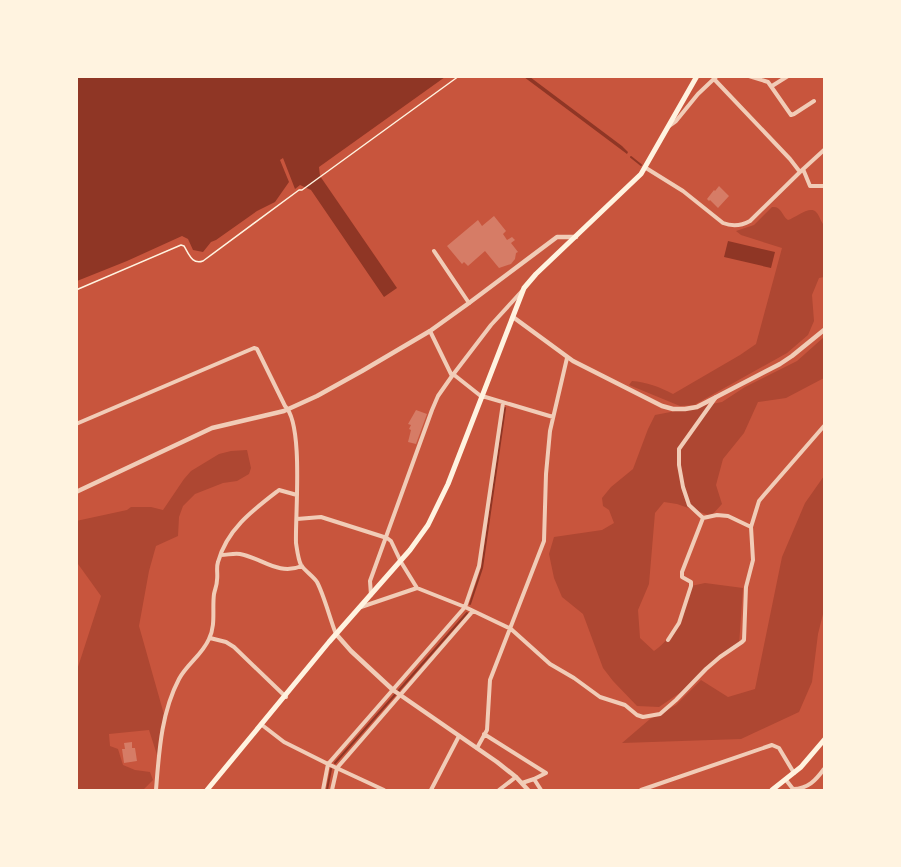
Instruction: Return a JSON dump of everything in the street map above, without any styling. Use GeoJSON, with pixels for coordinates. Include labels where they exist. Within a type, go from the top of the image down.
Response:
{"type":"FeatureCollection","features":[{"type":"Feature","properties":{"kind":"main road"},"geometry":{"type":"LineString","coordinates":[[207,790],[336,634],[401,562],[424,531],[442,498],[524,288],[646,168],[697,76]]}},
{"type":"Feature","properties":{"kind":"main road"},"geometry":{"type":"LineString","coordinates":[[772,790],[794,774],[825,740]]}},
{"type":"Feature","properties":{"kind":"street"},"geometry":{"type":"LineString","coordinates":[[748,76],[766,80],[791,115],[814,101]]}},
{"type":"Feature","properties":{"kind":"street"},"geometry":{"type":"LineString","coordinates":[[772,86],[788,76]]}},
{"type":"Feature","properties":{"kind":"street"},"geometry":{"type":"LineString","coordinates":[[669,126],[716,78],[801,170],[810,186],[825,186]]}},
{"type":"Feature","properties":{"kind":"street"},"geometry":{"type":"LineString","coordinates":[[685,98],[691,102]]}},
{"type":"Feature","properties":{"kind":"street"},"geometry":{"type":"LineString","coordinates":[[646,168],[723,223],[734,226],[750,221],[801,170],[825,150]]}},
{"type":"Feature","properties":{"kind":"street"},"geometry":{"type":"LineString","coordinates":[[76,492],[212,428],[288,410],[362,371],[430,331],[557,237],[576,237]]}},
{"type":"Feature","properties":{"kind":"street"},"geometry":{"type":"LineString","coordinates":[[434,251],[470,303]]}},
{"type":"Feature","properties":{"kind":"street"},"geometry":{"type":"LineString","coordinates":[[371,596],[370,581],[438,396],[491,325],[524,288]]}},
{"type":"Feature","properties":{"kind":"street"},"geometry":{"type":"LineString","coordinates":[[513,317],[567,358],[667,408],[679,410],[691,408],[716,397],[786,361],[825,330]]}},
{"type":"Feature","properties":{"kind":"street"},"geometry":{"type":"LineString","coordinates":[[430,331],[452,375],[482,397],[553,417]]}},
{"type":"Feature","properties":{"kind":"street"},"geometry":{"type":"LineString","coordinates":[[76,424],[254,348],[257,349],[294,426],[298,477],[296,544],[302,566],[318,584],[336,634],[396,693],[477,748],[516,777],[528,790]]}},
{"type":"Feature","properties":{"kind":"street"},"geometry":{"type":"LineString","coordinates":[[477,748],[487,730],[490,680],[544,541],[546,474],[553,417],[567,358]]}},
{"type":"Feature","properties":{"kind":"street"},"geometry":{"type":"LineString","coordinates":[[703,518],[689,505],[678,465],[679,449],[716,397]]}},
{"type":"Feature","properties":{"kind":"street"},"geometry":{"type":"LineString","coordinates":[[332,790],[336,768],[465,607],[478,566],[503,403]]}},
{"type":"Feature","properties":{"kind":"street"},"geometry":{"type":"LineString","coordinates":[[297,519],[321,516],[387,538],[391,541],[417,588],[511,629],[550,664],[600,697],[625,705],[637,715],[654,716],[660,714],[676,700],[720,657],[744,640],[746,586],[753,560],[751,527],[759,501],[825,426]]}},
{"type":"Feature","properties":{"kind":"street"},"geometry":{"type":"LineString","coordinates":[[156,790],[163,723],[170,702],[178,680],[210,638],[220,555],[236,527],[261,504],[279,490],[297,495]]}},
{"type":"Feature","properties":{"kind":"street"},"geometry":{"type":"LineString","coordinates":[[703,518],[728,516],[751,527]]}},
{"type":"Feature","properties":{"kind":"street"},"geometry":{"type":"LineString","coordinates":[[668,640],[679,623],[691,586],[691,582],[682,577],[682,572],[703,518]]}},
{"type":"Feature","properties":{"kind":"street"},"geometry":{"type":"LineString","coordinates":[[220,555],[239,554],[268,566],[285,569],[302,566]]}},
{"type":"Feature","properties":{"kind":"street"},"geometry":{"type":"LineString","coordinates":[[360,608],[417,588]]}},
{"type":"Feature","properties":{"kind":"street"},"geometry":{"type":"LineString","coordinates":[[323,790],[328,764],[473,611]]}},
{"type":"Feature","properties":{"kind":"street"},"geometry":{"type":"LineString","coordinates":[[210,638],[226,642],[234,647],[286,696]]}},
{"type":"Feature","properties":{"kind":"street"},"geometry":{"type":"LineString","coordinates":[[262,725],[284,742],[384,790]]}},
{"type":"Feature","properties":{"kind":"street"},"geometry":{"type":"LineString","coordinates":[[484,734],[546,773],[522,783]]}},
{"type":"Feature","properties":{"kind":"street"},"geometry":{"type":"LineString","coordinates":[[431,790],[459,736]]}},
{"type":"Feature","properties":{"kind":"street"},"geometry":{"type":"LineString","coordinates":[[641,790],[771,745],[779,748],[794,774]]}},
{"type":"Feature","properties":{"kind":"street"},"geometry":{"type":"LineString","coordinates":[[786,780],[794,789],[799,789],[813,784],[825,769]]}},
{"type":"Feature","properties":{"kind":"street"},"geometry":{"type":"LineString","coordinates":[[499,790],[516,777]]}},
{"type":"Feature","properties":{"kind":"street"},"geometry":{"type":"LineString","coordinates":[[534,778],[541,790]]}},
{"type":"Feature","properties":{"kind":"path"},"geometry":{"type":"LineString","coordinates":[[76,290],[181,245],[193,261],[201,262],[459,76]]}},
{"type":"Feature","properties":{"kind":"shaded area"},"geometry":{"type":"Polygon","coordinates":[[[77,77],[445,77],[319,167],[320,176],[397,288],[384,297],[311,190],[300,185],[295,189],[283,158],[280,160],[289,182],[275,202],[257,211],[211,242],[203,252],[193,250],[188,239],[182,236],[77,281],[77,77]]]}},
{"type":"Feature","properties":{"kind":"shaded area"},"geometry":{"type":"Polygon","coordinates":[[[524,77],[530,77],[622,146],[628,152],[627,154],[524,77]]]}},
{"type":"Feature","properties":{"kind":"shaded area"},"geometry":{"type":"Polygon","coordinates":[[[772,207],[780,209],[788,220],[813,210],[824,225],[824,277],[819,278],[812,295],[814,321],[808,335],[787,353],[694,405],[680,406],[629,385],[632,381],[642,382],[673,394],[756,344],[782,248],[741,235],[736,231],[754,225],[772,207]]]}},
{"type":"Feature","properties":{"kind":"shaded area"},"geometry":{"type":"Polygon","coordinates":[[[728,241],[775,252],[771,268],[724,257],[728,241]]]}},
{"type":"Feature","properties":{"kind":"shaded area"},"geometry":{"type":"Polygon","coordinates":[[[824,337],[824,378],[786,398],[758,402],[744,433],[723,459],[716,485],[722,504],[711,516],[664,502],[655,513],[649,584],[638,610],[640,638],[654,651],[662,645],[678,622],[691,586],[705,583],[743,588],[739,645],[706,669],[687,688],[659,707],[637,706],[603,668],[583,614],[562,597],[554,578],[549,554],[554,537],[602,530],[614,523],[609,510],[603,506],[602,498],[611,487],[633,469],[655,415],[722,402],[745,387],[797,361],[824,337]]]}},
{"type":"Feature","properties":{"kind":"shaded area"},"geometry":{"type":"Polygon","coordinates":[[[247,450],[251,468],[249,474],[237,481],[223,483],[195,494],[183,506],[179,517],[178,536],[156,546],[139,626],[165,718],[158,758],[149,730],[109,734],[110,746],[118,749],[123,765],[135,770],[150,772],[153,780],[143,790],[77,790],[77,670],[101,596],[77,565],[76,521],[127,510],[131,507],[151,507],[163,510],[191,471],[219,454],[247,450]]]}},
{"type":"Feature","properties":{"kind":"shaded area"},"geometry":{"type":"Polygon","coordinates":[[[824,476],[824,610],[818,634],[812,682],[799,712],[741,739],[622,743],[650,719],[676,705],[701,680],[728,697],[755,689],[782,557],[805,503],[824,476]]]}},
{"type":"Feature","properties":{"kind":"building"},"geometry":{"type":"Polygon","coordinates":[[[719,186],[729,196],[718,208],[707,199],[719,186]]]}},
{"type":"Feature","properties":{"kind":"building"},"geometry":{"type":"Polygon","coordinates":[[[494,216],[506,231],[503,234],[507,240],[512,237],[515,240],[511,243],[518,252],[515,259],[511,264],[499,268],[485,251],[468,266],[464,262],[462,264],[447,246],[478,220],[482,226],[494,216]]]}},
{"type":"Feature","properties":{"kind":"building"},"geometry":{"type":"Polygon","coordinates":[[[416,410],[427,414],[416,444],[408,442],[411,425],[408,424],[416,410]]]}},
{"type":"Feature","properties":{"kind":"building"},"geometry":{"type":"Polygon","coordinates":[[[132,742],[137,761],[124,763],[122,749],[125,749],[124,743],[132,742]]]}},
{"type":"Feature","properties":{"kind":"waterway"},"geometry":{"type":"LineString","coordinates":[[631,157],[641,165]]}},
{"type":"Feature","properties":{"kind":"waterway"},"geometry":{"type":"LineString","coordinates":[[470,604],[482,568],[505,408]]}},
{"type":"Feature","properties":{"kind":"waterway"},"geometry":{"type":"LineString","coordinates":[[335,763],[467,613]]}},
{"type":"Feature","properties":{"kind":"waterway"},"geometry":{"type":"LineString","coordinates":[[327,790],[331,769]]}}]}
